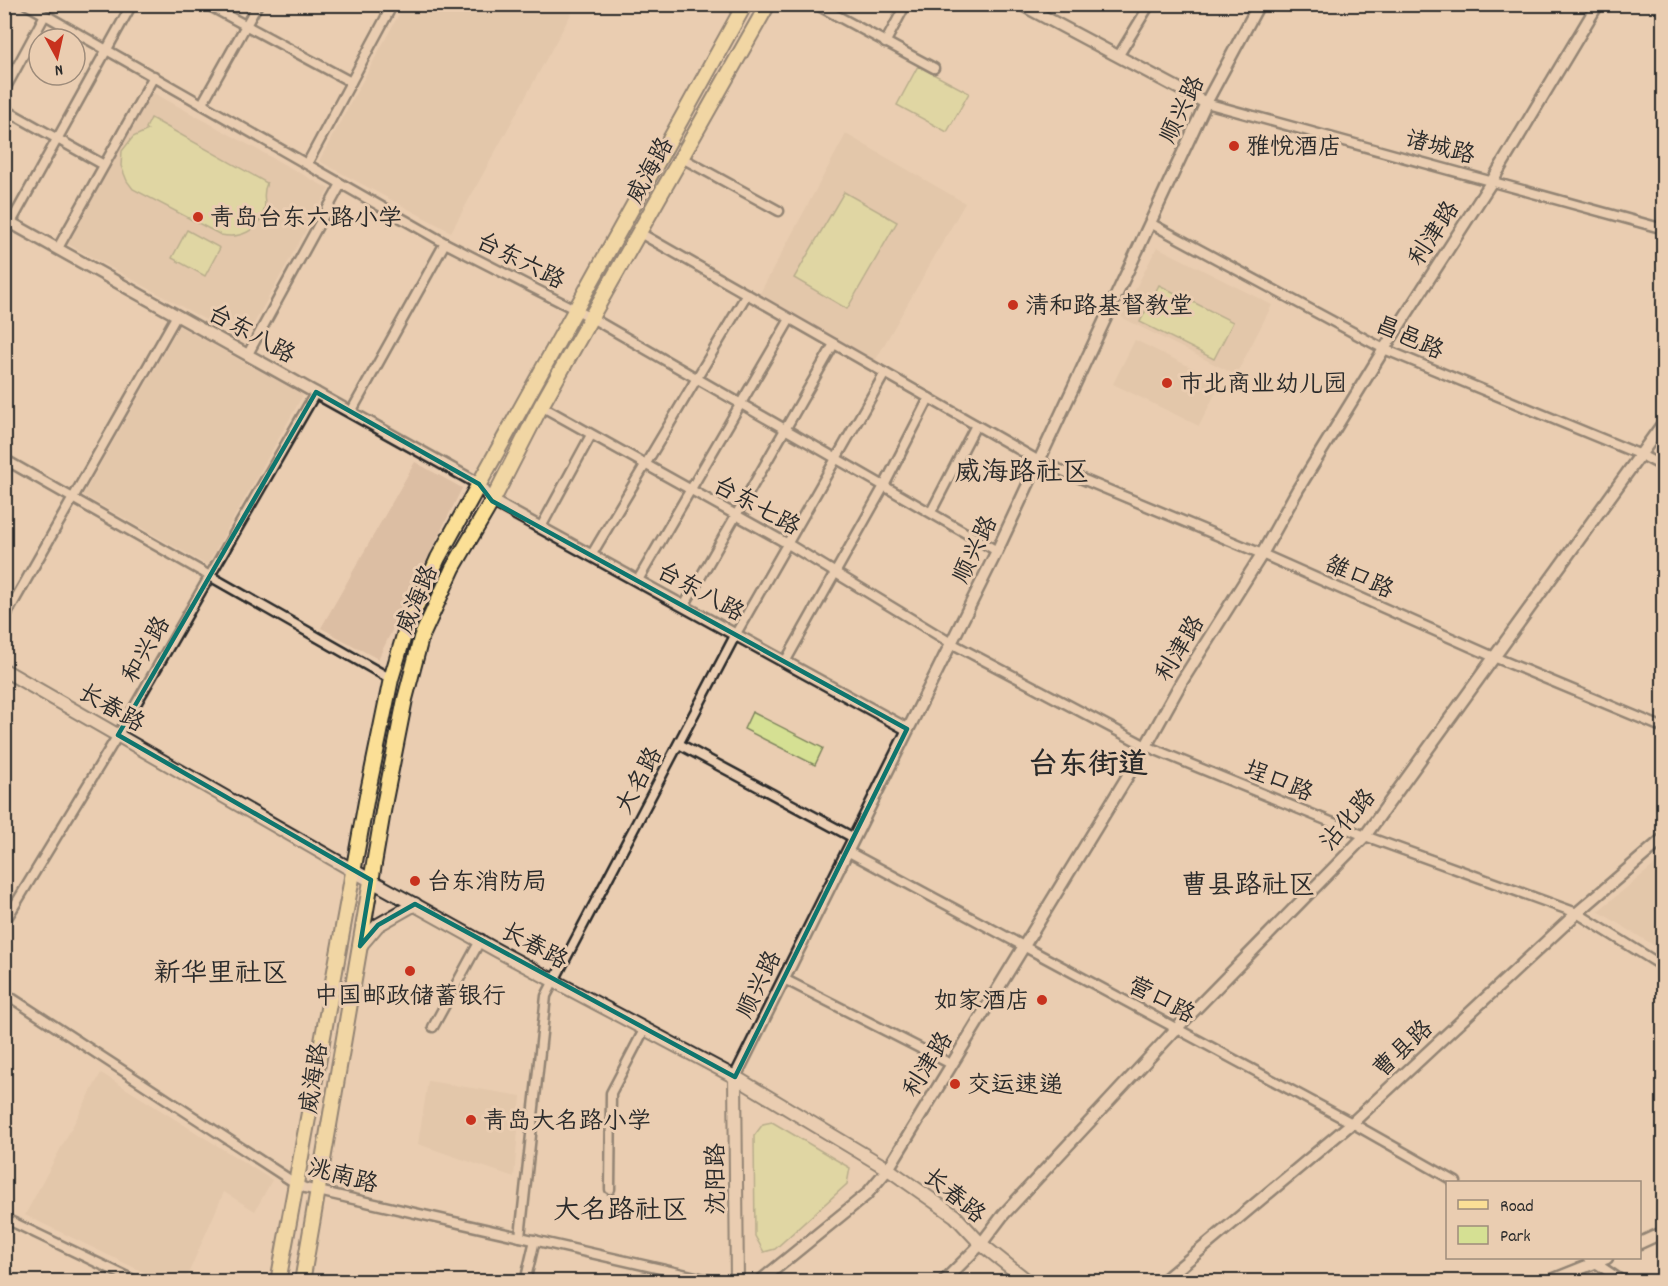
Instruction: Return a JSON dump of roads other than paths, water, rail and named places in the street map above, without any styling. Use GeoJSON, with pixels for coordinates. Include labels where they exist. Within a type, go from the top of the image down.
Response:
{"type":"FeatureCollection","features":[{"type":"Feature","properties":{"kind":"main road","name":"威海路"},"geometry":{"type":"LineString","coordinates":[[278,1281],[367,796],[392,679],[405,632],[422,590],[479,484],[746,4]]}},
{"type":"Feature","properties":{"kind":"main road","name":"威海路"},"geometry":{"type":"LineString","coordinates":[[302,1281],[399,724],[421,638],[453,567],[493,498],[541,406],[768,4]]}},
{"type":"Feature","properties":{"kind":"main road","name":"长春路"},"geometry":{"type":"LineString","coordinates":[[4,670],[354,871],[481,939],[498,951],[735,1077],[888,1169],[954,1216],[981,1244],[1029,1281]]}},
{"type":"Feature","properties":{"kind":"main road"},"geometry":{"type":"LineString","coordinates":[[360,946],[378,925],[415,904]]}},
{"type":"Feature","properties":{"kind":"main road","name":"沈阳路"},"geometry":{"type":"LineString","coordinates":[[735,1077],[737,1281]]}},
{"type":"Feature","properties":{"kind":"street","name":"台东六路"},"geometry":{"type":"LineString","coordinates":[[26,4],[445,243],[590,317],[997,550]]}},
{"type":"Feature","properties":{"kind":"street"},"geometry":{"type":"LineString","coordinates":[[4,235],[8,221],[58,139],[132,4]]}},
{"type":"Feature","properties":{"kind":"street"},"geometry":{"type":"LineString","coordinates":[[206,4],[351,82]]}},
{"type":"Feature","properties":{"kind":"street"},"geometry":{"type":"LineString","coordinates":[[202,104],[258,4]]}},
{"type":"Feature","properties":{"kind":"street"},"geometry":{"type":"LineString","coordinates":[[815,4],[934,68]]}},
{"type":"Feature","properties":{"kind":"street"},"geometry":{"type":"LineString","coordinates":[[885,43],[906,4]]}},
{"type":"Feature","properties":{"kind":"street"},"geometry":{"type":"LineString","coordinates":[[1020,4],[1206,103]]}},
{"type":"Feature","properties":{"kind":"street"},"geometry":{"type":"LineString","coordinates":[[1119,56],[1150,4]]}},
{"type":"Feature","properties":{"kind":"street","name":"顺兴路"},"geometry":{"type":"LineString","coordinates":[[735,1077],[997,550],[1206,103],[1259,4]]}},
{"type":"Feature","properties":{"kind":"street","name":"利津路"},"geometry":{"type":"LineString","coordinates":[[759,1281],[867,1195],[888,1169],[1025,948],[1146,746],[1182,681],[1262,554],[1298,489],[1384,349],[1492,181],[1598,4]]}},
{"type":"Feature","properties":{"kind":"street"},"geometry":{"type":"LineString","coordinates":[[307,164],[391,5]]}},
{"type":"Feature","properties":{"kind":"street"},"geometry":{"type":"LineString","coordinates":[[4,91],[45,15]]}},
{"type":"Feature","properties":{"kind":"street"},"geometry":{"type":"LineString","coordinates":[[58,248],[154,76]]}},
{"type":"Feature","properties":{"kind":"street","name":"诸城路"},"geometry":{"type":"LineString","coordinates":[[1206,103],[1664,229]]}},
{"type":"Feature","properties":{"kind":"street"},"geometry":{"type":"LineString","coordinates":[[4,110],[104,165]]}},
{"type":"Feature","properties":{"kind":"street"},"geometry":{"type":"LineString","coordinates":[[682,159],[779,211]]}},
{"type":"Feature","properties":{"kind":"street"},"geometry":{"type":"LineString","coordinates":[[248,354],[341,184]]}},
{"type":"Feature","properties":{"kind":"street","name":"台东八路"},"geometry":{"type":"LineString","coordinates":[[8,221],[479,484],[493,498],[908,727]]}},
{"type":"Feature","properties":{"kind":"street","name":"昌邑路"},"geometry":{"type":"LineString","coordinates":[[1150,223],[1384,349],[1641,455],[1664,467]]}},
{"type":"Feature","properties":{"kind":"street","name":"雒口路"},"geometry":{"type":"LineString","coordinates":[[640,233],[1039,462],[1262,554],[1494,657],[1664,728]]}},
{"type":"Feature","properties":{"kind":"street"},"geometry":{"type":"LineString","coordinates":[[351,412],[445,243]]}},
{"type":"Feature","properties":{"kind":"street"},"geometry":{"type":"LineString","coordinates":[[594,553],[747,294]]}},
{"type":"Feature","properties":{"kind":"street"},"geometry":{"type":"LineString","coordinates":[[4,619],[177,315]]}},
{"type":"Feature","properties":{"kind":"street"},"geometry":{"type":"LineString","coordinates":[[639,578],[790,319]]}},
{"type":"Feature","properties":{"kind":"street"},"geometry":{"type":"LineString","coordinates":[[686,604],[834,344]]}},
{"type":"Feature","properties":{"kind":"street","name":"大名路"},"geometry":{"type":"LineString","coordinates":[[520,1237],[546,996],[737,633],[885,373]]}},
{"type":"Feature","properties":{"kind":"street","name":"和兴路"},"geometry":{"type":"LineString","coordinates":[[4,922],[118,735],[316,392]]}},
{"type":"Feature","properties":{"kind":"street"},"geometry":{"type":"LineString","coordinates":[[786,660],[884,486],[929,398]]}},
{"type":"Feature","properties":{"kind":"street","name":"台东七路"},"geometry":{"type":"LineString","coordinates":[[541,406],[788,544],[951,643]]}},
{"type":"Feature","properties":{"kind":"street","name":"沾化路"},"geometry":{"type":"LineString","coordinates":[[943,1281],[981,1244],[1003,1215],[1176,1029],[1365,836],[1664,422]]}},
{"type":"Feature","properties":{"kind":"street"},"geometry":{"type":"LineString","coordinates":[[931,512],[976,425]]}},
{"type":"Feature","properties":{"kind":"street"},"geometry":{"type":"LineString","coordinates":[[542,525],[591,435]]}},
{"type":"Feature","properties":{"kind":"street"},"geometry":{"type":"LineString","coordinates":[[4,459],[392,679]]}},
{"type":"Feature","properties":{"kind":"street","name":"埕口路"},"geometry":{"type":"LineString","coordinates":[[951,643],[1146,746],[1365,836],[1577,913],[1664,967]]}},
{"type":"Feature","properties":{"kind":"street"},"geometry":{"type":"LineString","coordinates":[[679,744],[854,838]]}},
{"type":"Feature","properties":{"kind":"street","name":"曹县路"},"geometry":{"type":"LineString","coordinates":[[1162,1281],[1352,1123],[1577,913],[1664,838]]}},
{"type":"Feature","properties":{"kind":"street","name":"营口路"},"geometry":{"type":"LineString","coordinates":[[847,851],[1352,1123],[1454,1181]]}},
{"type":"Feature","properties":{"kind":"street"},"geometry":{"type":"LineString","coordinates":[[433,1027],[481,939]]}},
{"type":"Feature","properties":{"kind":"street"},"geometry":{"type":"LineString","coordinates":[[784,979],[951,1064]]}},
{"type":"Feature","properties":{"kind":"street","name":"洮南路"},"geometry":{"type":"LineString","coordinates":[[4,993],[295,1183],[318,1191],[718,1281]]}},
{"type":"Feature","properties":{"kind":"street"},"geometry":{"type":"LineString","coordinates":[[610,1189],[611,1093],[645,1028]]}},
{"type":"Feature","properties":{"kind":"street"},"geometry":{"type":"LineString","coordinates":[[4,1218],[138,1281]]}},
{"type":"Feature","properties":{"kind":"street"},"geometry":{"type":"LineString","coordinates":[[1641,1243],[1664,1232]]}},
{"type":"Feature","properties":{"kind":"street"},"geometry":{"type":"LineString","coordinates":[[525,1281],[536,1240]]}},
{"type":"Feature","properties":{"kind":"street"},"geometry":{"type":"LineString","coordinates":[[1547,1281],[1597,1259],[1623,1281]]}},
{"type":"Feature","properties":{"kind":"place","name":"雅悦酒店"},"geometry":{"type":"Point","coordinates":[1234,146]}},
{"type":"Feature","properties":{"kind":"place","name":"青岛台东六路小学"},"geometry":{"type":"Point","coordinates":[198,217]}},
{"type":"Feature","properties":{"kind":"place","name":"清和路基督教堂"},"geometry":{"type":"Point","coordinates":[1013,305]}},
{"type":"Feature","properties":{"kind":"place","name":"市北商业幼儿园"},"geometry":{"type":"Point","coordinates":[1167,383]}},
{"type":"Feature","properties":{"kind":"place","name":"台东消防局"},"geometry":{"type":"Point","coordinates":[415,881]}},
{"type":"Feature","properties":{"kind":"place","name":"中国邮政储蓄银行"},"geometry":{"type":"Point","coordinates":[410,971]}},
{"type":"Feature","properties":{"kind":"place","name":"如家酒店"},"geometry":{"type":"Point","coordinates":[1042,1000]}},
{"type":"Feature","properties":{"kind":"place","name":"交运速递"},"geometry":{"type":"Point","coordinates":[955,1084]}},
{"type":"Feature","properties":{"kind":"place","name":"青岛大名路小学"},"geometry":{"type":"Point","coordinates":[471,1120]}},
{"type":"Feature","properties":{"kind":"district","name":"威海路社区"},"geometry":{"type":"Point","coordinates":[1022,471]}},
{"type":"Feature","properties":{"kind":"district","name":"台东街道"},"geometry":{"type":"Point","coordinates":[1088,763]}},
{"type":"Feature","properties":{"kind":"district","name":"曹县路社区"},"geometry":{"type":"Point","coordinates":[1248,884]}},
{"type":"Feature","properties":{"kind":"district","name":"新华里社区"},"geometry":{"type":"Point","coordinates":[221,972]}},
{"type":"Feature","properties":{"kind":"district","name":"大名路社区"},"geometry":{"type":"Point","coordinates":[621,1209]}}]}
